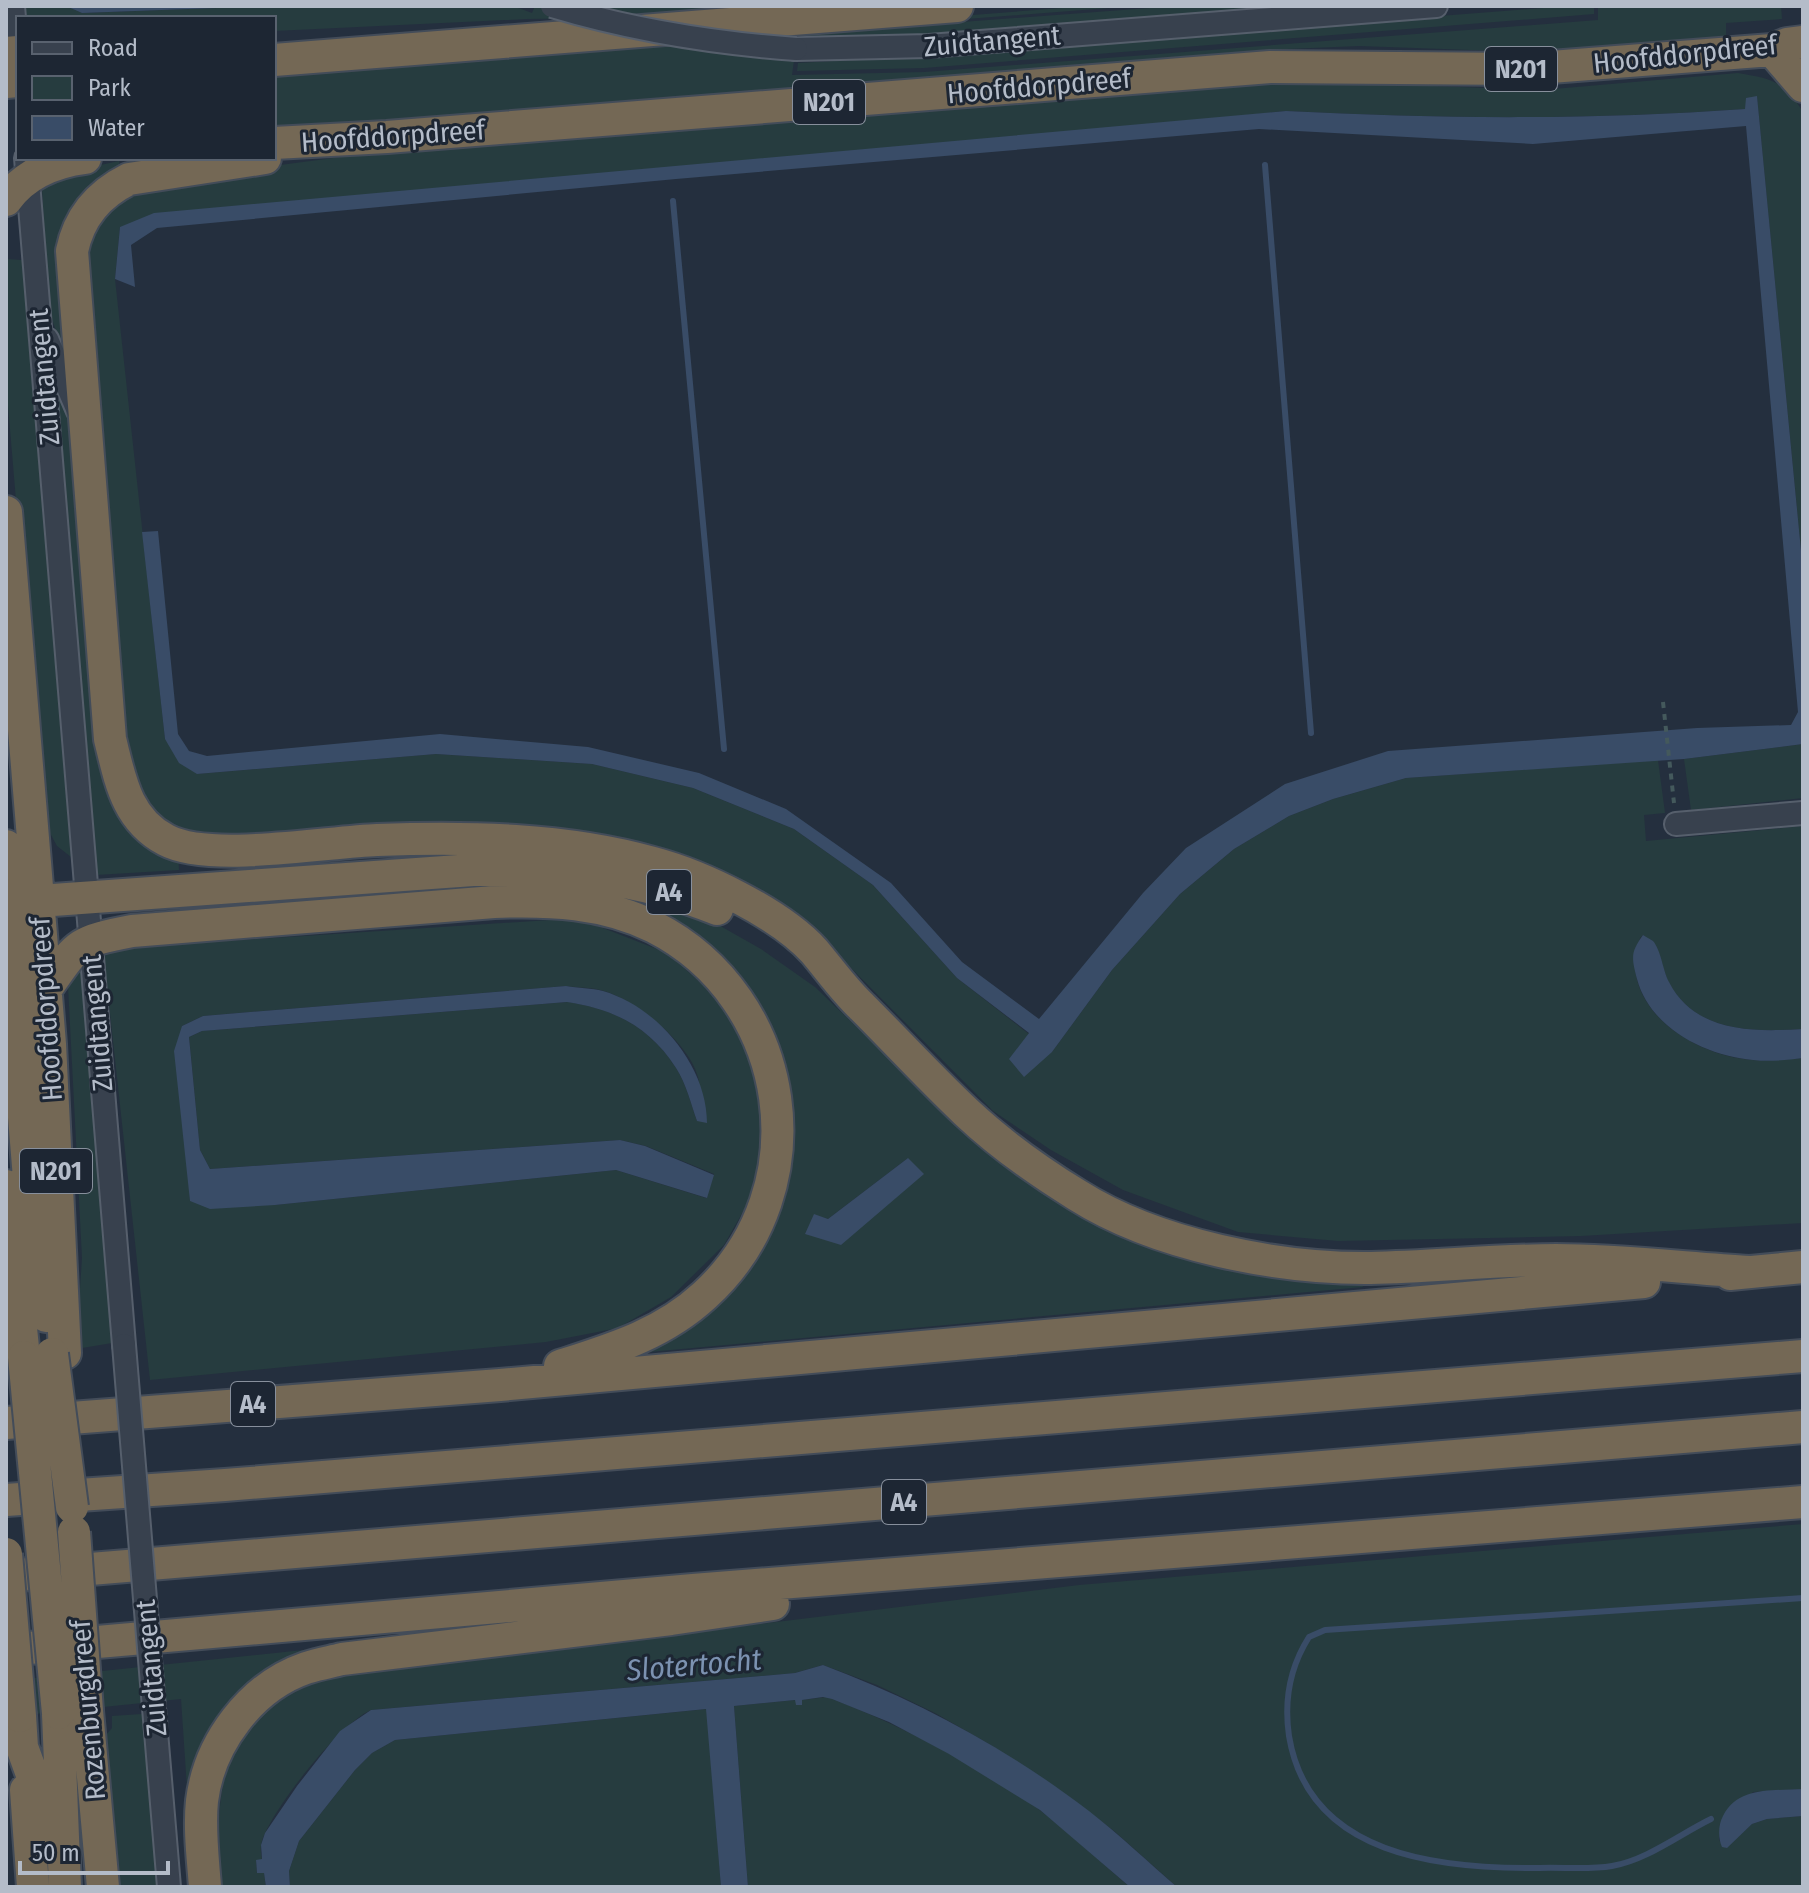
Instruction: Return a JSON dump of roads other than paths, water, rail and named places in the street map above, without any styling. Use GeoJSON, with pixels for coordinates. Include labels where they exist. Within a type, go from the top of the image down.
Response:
{"type":"FeatureCollection","features":[{"type":"Feature","properties":{"kind":"highway"},"geometry":{"type":"LineString","coordinates":[[276,60],[957,6]]}},
{"type":"Feature","properties":{"kind":"highway","name":"Hoofddorpdreef"},"geometry":{"type":"LineString","coordinates":[[276,143],[387,137],[1270,67],[1524,69],[1772,50],[1803,42]]}},
{"type":"Feature","properties":{"kind":"highway"},"geometry":{"type":"LineString","coordinates":[[1772,50],[1803,86]]}},
{"type":"Feature","properties":{"kind":"highway"},"geometry":{"type":"LineString","coordinates":[[276,156],[387,137]]}},
{"type":"Feature","properties":{"kind":"highway"},"geometry":{"type":"LineString","coordinates":[[20,179],[51,166],[76,160]]}},
{"type":"Feature","properties":{"kind":"highway"},"geometry":{"type":"LineString","coordinates":[[84,427],[72,251],[82,219],[100,198],[129,179],[252,160]]}},
{"type":"Feature","properties":{"kind":"highway","name":"A4"},"geometry":{"type":"LineString","coordinates":[[84,427],[110,739],[125,797],[134,813],[163,839],[210,852],[384,840],[522,842],[599,850],[654,863],[708,883],[780,924],[812,949],[841,987],[968,1114],[1021,1158],[1082,1199],[1147,1228],[1193,1244],[1272,1262],[1366,1268],[1557,1260],[1750,1272]]}},
{"type":"Feature","properties":{"kind":"highway","name":"Hoofddorpdreef"},"geometry":{"type":"LineString","coordinates":[[6,512],[46,989],[47,1355],[41,1535]]}},
{"type":"Feature","properties":{"kind":"highway"},"geometry":{"type":"LineString","coordinates":[[6,846],[39,901]]}},
{"type":"Feature","properties":{"kind":"highway","name":"A4"},"geometry":{"type":"LineString","coordinates":[[87,897],[473,870],[531,869],[585,874],[651,887],[738,917],[785,946],[841,987]]}},
{"type":"Feature","properties":{"kind":"highway","name":"Hoofddorpdreef"},"geometry":{"type":"LineString","coordinates":[[6,896],[8,952],[35,1252],[47,1355],[73,1520]]}},
{"type":"Feature","properties":{"kind":"highway"},"geometry":{"type":"LineString","coordinates":[[39,901],[87,897]]}},
{"type":"Feature","properties":{"kind":"highway"},"geometry":{"type":"LineString","coordinates":[[8,952],[39,901]]}},
{"type":"Feature","properties":{"kind":"highway","name":"A4"},"geometry":{"type":"LineString","coordinates":[[90,939],[132,931],[206,924],[542,901],[597,908],[638,920],[664,933],[709,966],[746,1013],[768,1062],[774,1088],[778,1114],[776,1167],[752,1234],[732,1266],[705,1295],[652,1333],[628,1344],[500,1385]]}},
{"type":"Feature","properties":{"kind":"highway"},"geometry":{"type":"LineString","coordinates":[[46,989],[71,953],[90,939]]}},
{"type":"Feature","properties":{"kind":"highway","name":"Hoofddorpdreef"},"geometry":{"type":"LineString","coordinates":[[6,1186],[47,1355]]}},
{"type":"Feature","properties":{"kind":"highway","name":"A4"},"geometry":{"type":"LineString","coordinates":[[6,1423],[500,1385],[1803,1267]]}},
{"type":"Feature","properties":{"kind":"highway"},"geometry":{"type":"LineString","coordinates":[[6,1500],[225,1485],[1803,1356]]}},
{"type":"Feature","properties":{"kind":"highway","name":"A4"},"geometry":{"type":"LineString","coordinates":[[6,1576],[1803,1427]]}},
{"type":"Feature","properties":{"kind":"highway"},"geometry":{"type":"LineString","coordinates":[[6,1650],[1069,1560],[1803,1502]]}},
{"type":"Feature","properties":{"kind":"highway","name":"Rozenburgdreef"},"geometry":{"type":"LineString","coordinates":[[64,1874],[72,1712],[73,1520]]}},
{"type":"Feature","properties":{"kind":"highway","name":"Rozenburgdreef"},"geometry":{"type":"LineString","coordinates":[[41,1535],[103,1887]]}},
{"type":"Feature","properties":{"kind":"highway","name":"Rozenburgdreef"},"geometry":{"type":"LineString","coordinates":[[6,1554],[21,1732],[64,1874]]}},
{"type":"Feature","properties":{"kind":"highway"},"geometry":{"type":"LineString","coordinates":[[205,1887],[202,1802],[206,1779],[219,1746],[243,1711],[268,1689],[306,1668],[342,1659],[671,1619],[1069,1560]]}},
{"type":"Feature","properties":{"kind":"highway"},"geometry":{"type":"LineString","coordinates":[[21,1732],[33,1887]]}},
{"type":"Feature","properties":{"kind":"lane"},"geometry":{"type":"LineString","coordinates":[[13,6],[16,34]]}},
{"type":"Feature","properties":{"kind":"lane","name":"Zuidtangent"},"geometry":{"type":"LineString","coordinates":[[552,6],[605,22],[683,38],[796,49],[929,46],[1436,6]]}},
{"type":"Feature","properties":{"kind":"lane","name":"Zuidtangent"},"geometry":{"type":"LineString","coordinates":[[20,179],[40,321],[169,1887]]}},
{"type":"Feature","properties":{"kind":"lane"},"geometry":{"type":"LineString","coordinates":[[40,321],[84,427]]}},
{"type":"Feature","properties":{"kind":"lane"},"geometry":{"type":"LineString","coordinates":[[1676,824],[1803,813]]}},
{"type":"Feature","properties":{"kind":"water"},"geometry":{"type":"Polygon","coordinates":[[[66,6],[266,6],[82,13],[66,6]]]}},
{"type":"Feature","properties":{"kind":"water"},"geometry":{"type":"Polygon","coordinates":[[[1757,96],[1803,571],[1803,744],[1684,759],[1406,778],[1333,799],[1289,816],[1234,849],[1180,894],[1112,970],[1052,1052],[1024,1077],[1009,1059],[1029,1033],[957,978],[873,885],[794,829],[693,788],[592,764],[436,754],[197,774],[179,763],[165,739],[142,532],[158,531],[178,734],[189,751],[207,756],[440,734],[588,747],[699,773],[786,809],[891,883],[962,962],[1039,1019],[1143,893],[1186,848],[1285,784],[1388,751],[1697,728],[1791,725],[1798,712],[1746,126],[1533,144],[1259,129],[676,179],[157,228],[131,245],[135,287],[115,279],[120,227],[154,213],[1286,111],[1401,116],[1573,117],[1745,109],[1746,98],[1757,96]]]}},
{"type":"Feature","properties":{"kind":"water"},"geometry":{"type":"Polygon","coordinates":[[[1643,935],[1656,945],[1669,982],[1680,999],[1694,1011],[1727,1026],[1765,1030],[1803,1029],[1803,1058],[1766,1061],[1717,1053],[1699,1046],[1667,1025],[1654,1012],[1637,979],[1633,955],[1643,935]]]}},
{"type":"Feature","properties":{"kind":"water"},"geometry":{"type":"Polygon","coordinates":[[[566,986],[599,990],[623,999],[660,1025],[689,1060],[705,1102],[707,1123],[697,1121],[680,1074],[655,1041],[615,1015],[567,1002],[202,1031],[189,1037],[200,1150],[210,1169],[620,1140],[645,1146],[714,1175],[707,1198],[616,1170],[275,1205],[210,1209],[190,1201],[174,1051],[182,1026],[203,1016],[566,986]]]}},
{"type":"Feature","properties":{"kind":"water"},"geometry":{"type":"Polygon","coordinates":[[[908,1158],[924,1174],[841,1245],[805,1234],[814,1214],[828,1219],[908,1158]]]}},
{"type":"Feature","properties":{"kind":"water"},"geometry":{"type":"Polygon","coordinates":[[[823,1665],[894,1694],[962,1728],[1027,1767],[1100,1820],[1177,1887],[1130,1887],[1040,1810],[949,1754],[889,1722],[823,1697],[802,1700],[802,1705],[796,1705],[795,1700],[734,1706],[748,1887],[721,1887],[706,1709],[395,1740],[372,1753],[355,1770],[299,1841],[289,1871],[290,1887],[266,1887],[264,1873],[257,1873],[256,1860],[262,1859],[261,1845],[265,1833],[297,1786],[340,1731],[371,1710],[795,1673],[823,1665]]]}},
{"type":"Feature","properties":{"kind":"water"},"geometry":{"type":"Polygon","coordinates":[[[1803,1789],[1803,1816],[1767,1819],[1752,1824],[1727,1848],[1722,1847],[1719,1832],[1721,1820],[1738,1799],[1758,1792],[1803,1789]]]}},
{"type":"Feature","properties":{"kind":"waterway"},"geometry":{"type":"LineString","coordinates":[[1265,165],[1311,733]]}},
{"type":"Feature","properties":{"kind":"waterway"},"geometry":{"type":"LineString","coordinates":[[673,201],[724,749]]}},
{"type":"Feature","properties":{"kind":"waterway"},"geometry":{"type":"LineString","coordinates":[[1711,1819],[1638,1858],[1603,1867],[1501,1868],[1461,1865],[1422,1859],[1385,1848],[1351,1831],[1323,1808],[1301,1776],[1288,1723],[1288,1698],[1297,1660],[1309,1637],[1325,1630],[1803,1598]]}},
{"type":"Feature","properties":{"kind":"water label","name":"Slotertocht"},"geometry":{"type":"Point","coordinates":[694,1665]}}]}
